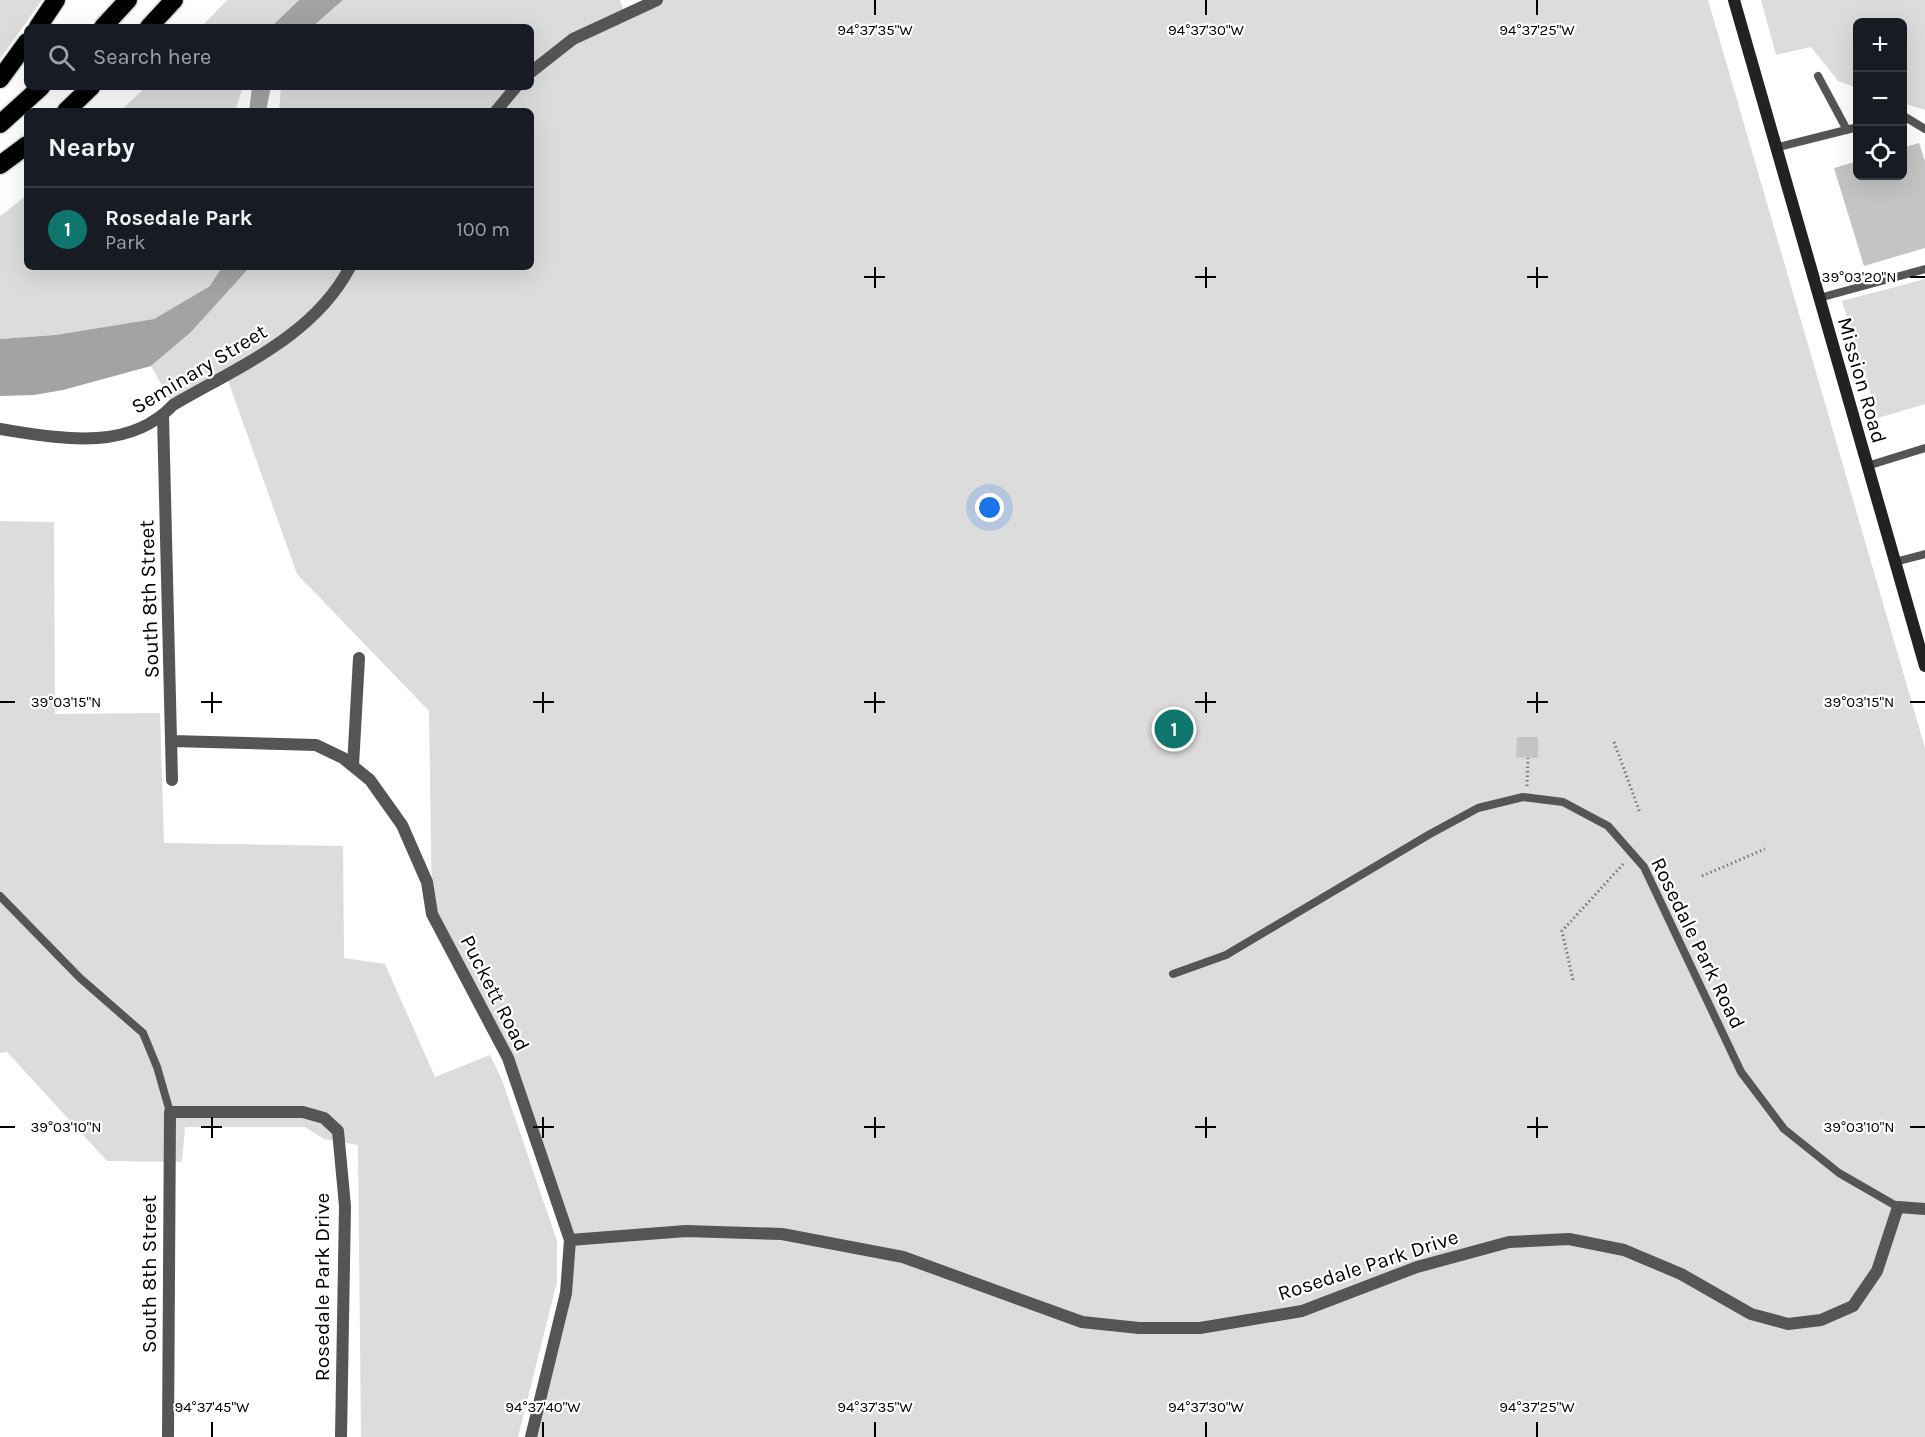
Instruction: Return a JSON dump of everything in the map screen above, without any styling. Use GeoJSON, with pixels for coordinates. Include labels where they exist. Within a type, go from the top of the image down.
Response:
{"type":"FeatureCollection","features":[{"type":"Feature","properties":{"kind":"highway"},"geometry":{"type":"LineString","coordinates":[[40,24],[56,0]]}},
{"type":"Feature","properties":{"kind":"highway"},"geometry":{"type":"LineString","coordinates":[[106,24],[128,0]]}},
{"type":"Feature","properties":{"kind":"highway"},"geometry":{"type":"LineString","coordinates":[[152,24],[174,0]]}},
{"type":"Feature","properties":{"kind":"highway"},"geometry":{"type":"LineString","coordinates":[[0,79],[24,46]]}},
{"type":"Feature","properties":{"kind":"highway"},"geometry":{"type":"LineString","coordinates":[[1,123],[38,90]]}},
{"type":"Feature","properties":{"kind":"highway"},"geometry":{"type":"LineString","coordinates":[[69,108],[88,90]]}},
{"type":"Feature","properties":{"kind":"highway"},"geometry":{"type":"LineString","coordinates":[[0,165],[24,147]]}},
{"type":"Feature","properties":{"kind":"main road","name":"Mission Road"},"geometry":{"type":"LineString","coordinates":[[1734,0],[1925,666]]}},
{"type":"Feature","properties":{"kind":"street"},"geometry":{"type":"LineString","coordinates":[[534,70],[573,39],[657,0]]}},
{"type":"Feature","properties":{"kind":"street"},"geometry":{"type":"LineString","coordinates":[[498,108],[514,90]]}},
{"type":"Feature","properties":{"kind":"street","name":"Seminary Street"},"geometry":{"type":"LineString","coordinates":[[0,429],[86,439],[135,431],[163,416],[173,405],[282,342],[311,320],[335,293],[349,270]]}},
{"type":"Feature","properties":{"kind":"street","name":"South 8th Street"},"geometry":{"type":"LineString","coordinates":[[163,416],[172,780]]}},
{"type":"Feature","properties":{"kind":"street"},"geometry":{"type":"LineString","coordinates":[[353,766],[359,658]]}},
{"type":"Feature","properties":{"kind":"street","name":"Puckett Road"},"geometry":{"type":"LineString","coordinates":[[172,741],[316,745],[343,758],[370,780],[402,825],[427,882],[432,914],[508,1058],[570,1240],[566,1293],[531,1437]]}},
{"type":"Feature","properties":{"kind":"street","name":"South 8th Street"},"geometry":{"type":"LineString","coordinates":[[168,1437],[170,1112]]}},
{"type":"Feature","properties":{"kind":"street","name":"Rosedale Park Drive"},"geometry":{"type":"LineString","coordinates":[[170,1112],[303,1112],[324,1118],[338,1131],[345,1206],[341,1437]]}},
{"type":"Feature","properties":{"kind":"street"},"geometry":{"type":"LineString","coordinates":[[1898,1206],[1925,1209]]}},
{"type":"Feature","properties":{"kind":"street","name":"Rosedale Park Drive"},"geometry":{"type":"LineString","coordinates":[[570,1240],[686,1231],[782,1234],[903,1257],[1082,1322],[1139,1328],[1200,1328],[1302,1311],[1417,1267],[1509,1242],[1569,1239],[1624,1250],[1681,1274],[1751,1314],[1788,1324],[1821,1320],[1853,1306],[1877,1271],[1898,1206]]}},
{"type":"Feature","properties":{"kind":"lane"},"geometry":{"type":"LineString","coordinates":[[1818,76],[1847,130]]}},
{"type":"Feature","properties":{"kind":"lane"},"geometry":{"type":"LineString","coordinates":[[1907,119],[1925,129]]}},
{"type":"Feature","properties":{"kind":"lane"},"geometry":{"type":"LineString","coordinates":[[1775,148],[1853,128]]}},
{"type":"Feature","properties":{"kind":"lane"},"geometry":{"type":"LineString","coordinates":[[1819,298],[1925,269]]}},
{"type":"Feature","properties":{"kind":"lane"},"geometry":{"type":"LineString","coordinates":[[1867,466],[1925,448]]}},
{"type":"Feature","properties":{"kind":"lane"},"geometry":{"type":"LineString","coordinates":[[1895,562],[1925,554]]}},
{"type":"Feature","properties":{"kind":"lane","name":"Rosedale Park Road"},"geometry":{"type":"LineString","coordinates":[[1173,974],[1226,955],[1424,837],[1478,808],[1527,797],[1563,802],[1608,826],[1644,867],[1741,1072],[1784,1129],[1839,1173],[1898,1206]]}},
{"type":"Feature","properties":{"kind":"lane"},"geometry":{"type":"LineString","coordinates":[[0,896],[80,978],[143,1033],[158,1067],[170,1112]]}},
{"type":"Feature","properties":{"kind":"path"},"geometry":{"type":"LineString","coordinates":[[1614,742],[1640,813]]}},
{"type":"Feature","properties":{"kind":"path"},"geometry":{"type":"LineString","coordinates":[[1527,797],[1528,758]]}},
{"type":"Feature","properties":{"kind":"path"},"geometry":{"type":"LineString","coordinates":[[1702,876],[1765,849]]}},
{"type":"Feature","properties":{"kind":"path"},"geometry":{"type":"LineString","coordinates":[[1573,980],[1562,931],[1632,854]]}},
{"type":"Feature","properties":{"kind":"shaded area"},"geometry":{"type":"Polygon","coordinates":[[[0,0],[42,0],[24,24],[0,59],[0,0]]]}},
{"type":"Feature","properties":{"kind":"shaded area"},"geometry":{"type":"Polygon","coordinates":[[[227,0],[299,0],[274,24],[204,24],[227,0]]]}},
{"type":"Feature","properties":{"kind":"shaded area"},"geometry":{"type":"Polygon","coordinates":[[[299,0],[343,0],[315,24],[274,24],[299,0]]]}},
{"type":"Feature","properties":{"kind":"shaded area"},"geometry":{"type":"Polygon","coordinates":[[[343,0],[620,0],[625,13],[657,0],[1708,0],[1925,748],[1925,1437],[531,1437],[570,1240],[508,1058],[432,914],[429,711],[297,574],[226,375],[173,405],[151,366],[191,332],[247,270],[534,270],[534,108],[279,108],[281,90],[534,90],[534,24],[315,24],[343,0]]]}},
{"type":"Feature","properties":{"kind":"shaded area"},"geometry":{"type":"Polygon","coordinates":[[[1761,0],[1925,0],[1925,110],[1907,104],[1907,18],[1853,18],[1853,87],[1838,81],[1811,47],[1776,55],[1761,0]]]}},
{"type":"Feature","properties":{"kind":"shaded area"},"geometry":{"type":"Polygon","coordinates":[[[143,90],[242,90],[236,108],[123,108],[143,90]]]}},
{"type":"Feature","properties":{"kind":"shaded area"},"geometry":{"type":"Polygon","coordinates":[[[252,90],[270,90],[267,108],[249,108],[252,90]]]}},
{"type":"Feature","properties":{"kind":"shaded area"},"geometry":{"type":"Polygon","coordinates":[[[24,197],[24,270],[220,270],[210,286],[154,319],[55,335],[0,339],[0,216],[24,197]]]}},
{"type":"Feature","properties":{"kind":"shaded area"},"geometry":{"type":"Polygon","coordinates":[[[220,270],[247,270],[191,332],[151,366],[63,390],[34,395],[0,396],[0,339],[55,335],[154,319],[210,286],[220,270]]]}},
{"type":"Feature","properties":{"kind":"shaded area"},"geometry":{"type":"Polygon","coordinates":[[[1925,279],[1925,404],[1878,418],[1842,301],[1925,279]]]}},
{"type":"Feature","properties":{"kind":"shaded area"},"geometry":{"type":"Polygon","coordinates":[[[0,521],[54,522],[55,714],[160,713],[164,843],[343,846],[344,958],[385,964],[435,1077],[490,1055],[502,1080],[557,1241],[557,1282],[518,1437],[361,1437],[358,1145],[324,1139],[305,1127],[185,1127],[182,1162],[107,1161],[7,1052],[0,1053],[0,521]]]}},
{"type":"Feature","properties":{"kind":"building"},"geometry":{"type":"Polygon","coordinates":[[[1919,143],[1925,161],[1925,248],[1864,266],[1834,168],[1853,162],[1853,180],[1907,180],[1907,147],[1919,143]]]}},
{"type":"Feature","properties":{"kind":"building"},"geometry":{"type":"Polygon","coordinates":[[[1517,737],[1538,737],[1538,758],[1516,757],[1517,737]]]}},
{"type":"Feature","properties":{"kind":"place","name":"Rosedale Park"},"geometry":{"type":"Point","coordinates":[1174,729]}}]}
